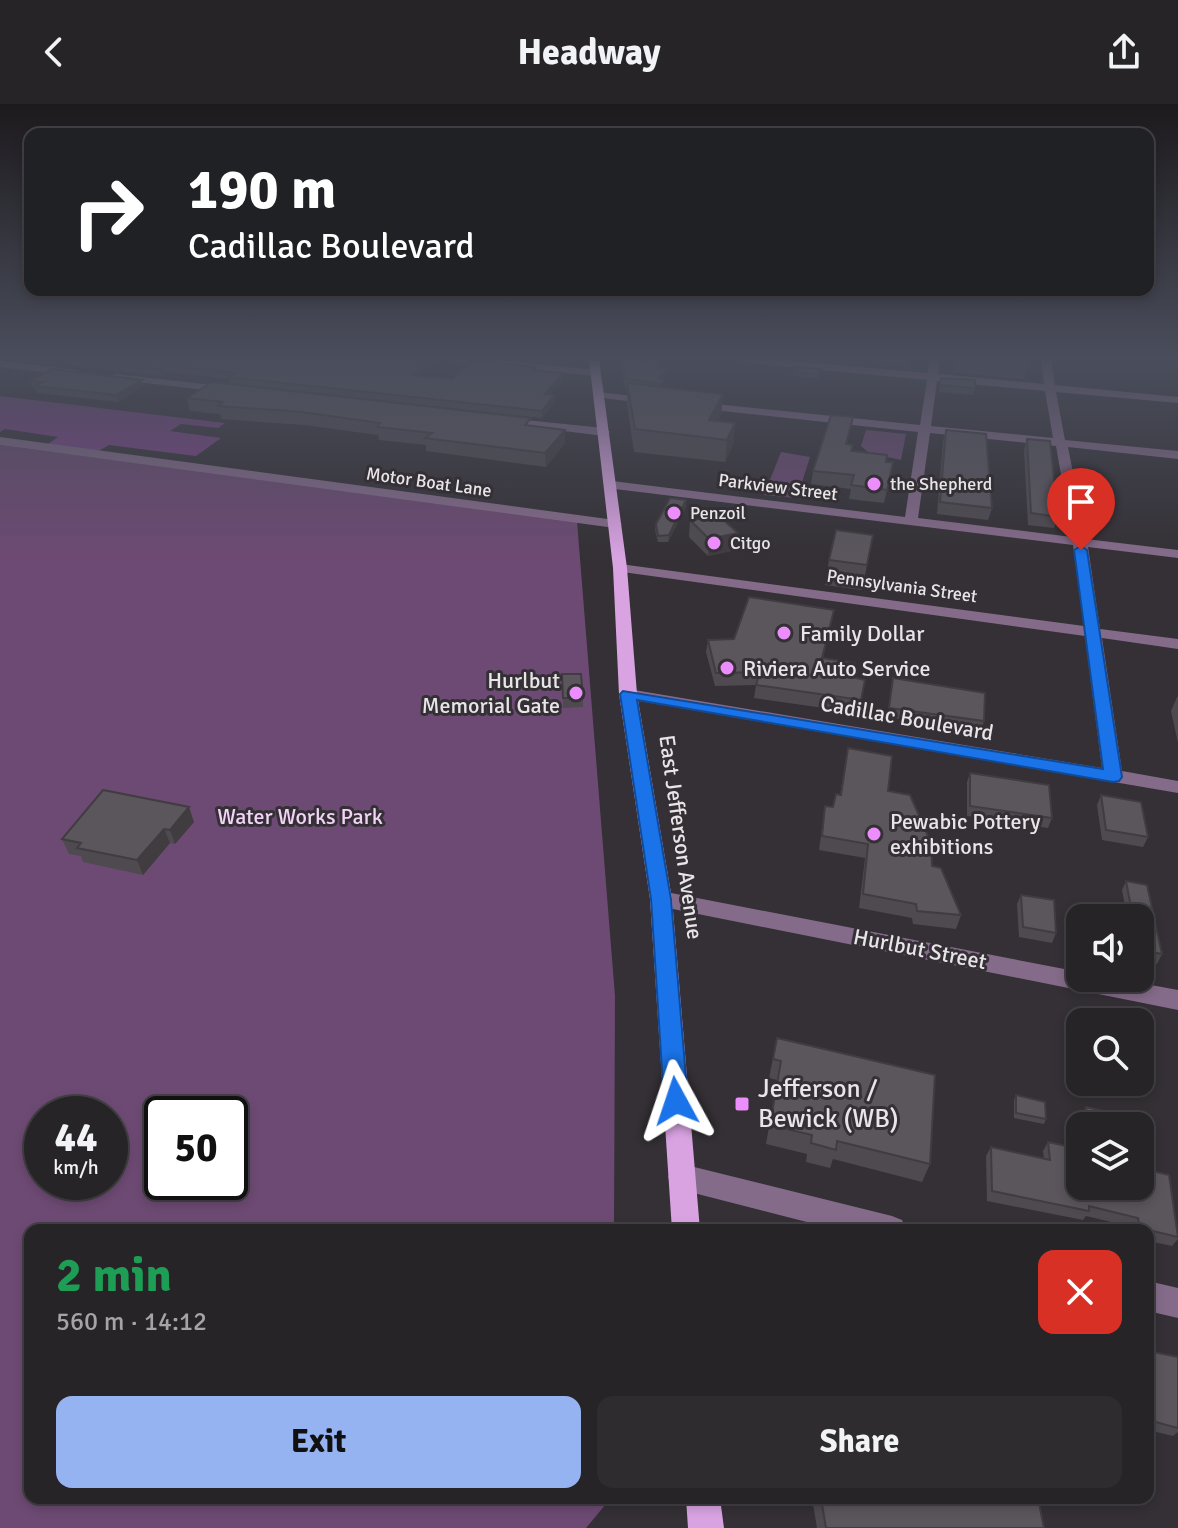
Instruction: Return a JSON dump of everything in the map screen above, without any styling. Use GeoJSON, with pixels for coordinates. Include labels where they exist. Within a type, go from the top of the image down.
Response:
{"type":"FeatureCollection","features":[{"type":"Feature","properties":{"kind":"main road","name":"East Jefferson Avenue"},"geometry":{"type":"LineString","coordinates":[[603,425],[620,568],[628,694],[661,899],[686,1224]]}},
{"type":"Feature","properties":{"kind":"main road"},"geometry":{"type":"LineString","coordinates":[[704,1504],[706,1528]]}},
{"type":"Feature","properties":{"kind":"street"},"geometry":{"type":"LineString","coordinates":[[545,425],[604,432]]}},
{"type":"Feature","properties":{"kind":"street"},"geometry":{"type":"LineString","coordinates":[[892,425],[1178,455]]}},
{"type":"Feature","properties":{"kind":"street"},"geometry":{"type":"LineString","coordinates":[[911,522],[927,425]]}},
{"type":"Feature","properties":{"kind":"street"},"geometry":{"type":"LineString","coordinates":[[1055,425],[1080,542],[1113,777]]}},
{"type":"Feature","properties":{"kind":"street","name":"Motor Boat Lane"},"geometry":{"type":"LineString","coordinates":[[0,441],[615,524]]}},
{"type":"Feature","properties":{"kind":"street","name":"Parkview Street"},"geometry":{"type":"LineString","coordinates":[[612,485],[1178,554]]}},
{"type":"Feature","properties":{"kind":"street","name":"Pennsylvania Street"},"geometry":{"type":"LineString","coordinates":[[620,568],[1178,644]]}},
{"type":"Feature","properties":{"kind":"street","name":"Cadillac Boulevard"},"geometry":{"type":"LineString","coordinates":[[628,694],[1178,787]]}},
{"type":"Feature","properties":{"kind":"street","name":"Hurlbut Street"},"geometry":{"type":"LineString","coordinates":[[661,899],[1178,1000]]}},
{"type":"Feature","properties":{"kind":"street"},"geometry":{"type":"LineString","coordinates":[[682,1177],[868,1224]]}},
{"type":"Feature","properties":{"kind":"street"},"geometry":{"type":"LineString","coordinates":[[1154,1297],[1178,1303]]}},
{"type":"Feature","properties":{"kind":"green space"},"geometry":{"type":"Polygon","coordinates":[[[866,430],[906,434],[901,460],[869,453],[861,446],[866,430]]]}},
{"type":"Feature","properties":{"kind":"green space","name":"Water Works Park"},"geometry":{"type":"Polygon","coordinates":[[[0,445],[577,521],[615,996],[614,1224],[24,1224],[24,1504],[606,1504],[586,1528],[0,1528],[0,445]]]}},
{"type":"Feature","properties":{"kind":"green space"},"geometry":{"type":"Polygon","coordinates":[[[781,452],[810,457],[797,498],[764,495],[781,452]]]}},
{"type":"Feature","properties":{"kind":"shaded area"},"geometry":{"type":"Polygon","coordinates":[[[0,425],[179,425],[170,431],[221,438],[196,456],[109,445],[97,452],[45,446],[58,437],[5,429],[0,432],[0,425]]]}},
{"type":"Feature","properties":{"kind":"building"},"geometry":{"type":"Polygon","coordinates":[[[529,425],[565,430],[545,453],[425,438],[432,433],[377,427],[529,425]]]}},
{"type":"Feature","properties":{"kind":"building"},"geometry":{"type":"Polygon","coordinates":[[[634,425],[734,425],[727,440],[635,429],[634,425]]]}},
{"type":"Feature","properties":{"kind":"building"},"geometry":{"type":"Polygon","coordinates":[[[828,425],[851,425],[846,444],[853,445],[851,451],[887,455],[886,462],[893,462],[887,490],[851,485],[854,475],[813,471],[828,425]]]}},
{"type":"Feature","properties":{"kind":"building"},"geometry":{"type":"Polygon","coordinates":[[[946,430],[986,434],[992,508],[940,502],[946,430]]]}},
{"type":"Feature","properties":{"kind":"building"},"geometry":{"type":"Polygon","coordinates":[[[1027,439],[1050,441],[1058,517],[1031,513],[1027,439]]]}},
{"type":"Feature","properties":{"kind":"building"},"geometry":{"type":"Polygon","coordinates":[[[670,498],[686,500],[669,535],[658,536],[656,524],[670,498]]]}},
{"type":"Feature","properties":{"kind":"building"},"geometry":{"type":"Polygon","coordinates":[[[720,517],[738,533],[709,539],[690,520],[720,517]]]}},
{"type":"Feature","properties":{"kind":"building"},"geometry":{"type":"Polygon","coordinates":[[[836,530],[873,535],[867,565],[829,560],[836,530]]]}},
{"type":"Feature","properties":{"kind":"building"},"geometry":{"type":"Polygon","coordinates":[[[749,597],[834,610],[822,658],[855,663],[852,677],[865,680],[861,700],[756,685],[760,672],[716,673],[708,640],[734,639],[749,597]]]}},
{"type":"Feature","properties":{"kind":"building"},"geometry":{"type":"Polygon","coordinates":[[[562,674],[581,674],[583,698],[563,698],[562,674]]]}},
{"type":"Feature","properties":{"kind":"building"},"geometry":{"type":"Polygon","coordinates":[[[893,678],[985,693],[984,721],[889,708],[893,678]]]}},
{"type":"Feature","properties":{"kind":"building"},"geometry":{"type":"Polygon","coordinates":[[[848,748],[892,756],[888,791],[910,795],[931,843],[932,866],[941,868],[961,915],[917,911],[916,904],[863,894],[868,844],[822,836],[825,806],[833,807],[836,794],[841,795],[848,748]]]}},
{"type":"Feature","properties":{"kind":"building"},"geometry":{"type":"Polygon","coordinates":[[[970,773],[1049,785],[1052,818],[970,806],[970,773]]]}},
{"type":"Feature","properties":{"kind":"building"},"geometry":{"type":"Polygon","coordinates":[[[103,790],[189,807],[170,830],[164,829],[137,860],[77,848],[81,843],[62,839],[103,790]]]}},
{"type":"Feature","properties":{"kind":"building"},"geometry":{"type":"Polygon","coordinates":[[[1101,795],[1141,802],[1148,837],[1106,830],[1101,795]]]}},
{"type":"Feature","properties":{"kind":"building"},"geometry":{"type":"Polygon","coordinates":[[[1126,881],[1147,885],[1151,904],[1130,904],[1126,881]]]}},
{"type":"Feature","properties":{"kind":"building"},"geometry":{"type":"Polygon","coordinates":[[[1021,895],[1054,900],[1056,933],[1023,927],[1021,895]]]}},
{"type":"Feature","properties":{"kind":"building"},"geometry":{"type":"Polygon","coordinates":[[[1154,917],[1162,954],[1154,953],[1154,917]]]}},
{"type":"Feature","properties":{"kind":"building"},"geometry":{"type":"Polygon","coordinates":[[[777,1038],[935,1075],[930,1164],[837,1141],[836,1150],[811,1143],[812,1135],[770,1125],[781,1061],[773,1059],[777,1038]]]}},
{"type":"Feature","properties":{"kind":"building"},"geometry":{"type":"Polygon","coordinates":[[[1016,1095],[1045,1102],[1046,1119],[1016,1113],[1016,1095]]]}},
{"type":"Feature","properties":{"kind":"building"},"geometry":{"type":"Polygon","coordinates":[[[1086,1107],[1108,1112],[1087,1112],[1086,1107]]]}},
{"type":"Feature","properties":{"kind":"building"},"geometry":{"type":"Polygon","coordinates":[[[1048,1142],[1066,1146],[1066,1200],[1154,1200],[1154,1171],[1169,1175],[1178,1237],[1154,1231],[1154,1224],[1139,1224],[1138,1218],[1089,1206],[1089,1211],[992,1191],[991,1147],[1050,1160],[1048,1142]]]}},
{"type":"Feature","properties":{"kind":"building"},"geometry":{"type":"Polygon","coordinates":[[[1154,1352],[1178,1357],[1178,1428],[1154,1422],[1154,1352]]]}},
{"type":"Feature","properties":{"kind":"building"},"geometry":{"type":"Polygon","coordinates":[[[822,1504],[1039,1504],[1044,1528],[826,1528],[822,1504]]]}},
{"type":"Feature","properties":{"kind":"place","name":"the Shepherd"},"geometry":{"type":"Point","coordinates":[874,484]}},
{"type":"Feature","properties":{"kind":"place","name":"Penzoil"},"geometry":{"type":"Point","coordinates":[674,513]}},
{"type":"Feature","properties":{"kind":"place","name":"Citgo"},"geometry":{"type":"Point","coordinates":[714,543]}},
{"type":"Feature","properties":{"kind":"place","name":"Family Dollar"},"geometry":{"type":"Point","coordinates":[784,633]}},
{"type":"Feature","properties":{"kind":"place","name":"Riviera Auto Service"},"geometry":{"type":"Point","coordinates":[727,668]}},
{"type":"Feature","properties":{"kind":"place","name":"Hurlbut Memorial Gate"},"geometry":{"type":"Point","coordinates":[576,693]}},
{"type":"Feature","properties":{"kind":"place","name":"Pewabic Pottery exhibitions"},"geometry":{"type":"Point","coordinates":[874,834]}},
{"type":"Feature","properties":{"kind":"place","name":"Jefferson / Bewick (WB)"},"geometry":{"type":"Point","coordinates":[742,1104]}},
{"type":"Feature","properties":{"kind":"route"},"geometry":{"type":"LineString","coordinates":[[676,1101],[661,899],[628,694],[1113,777],[1081,550]]}}]}
